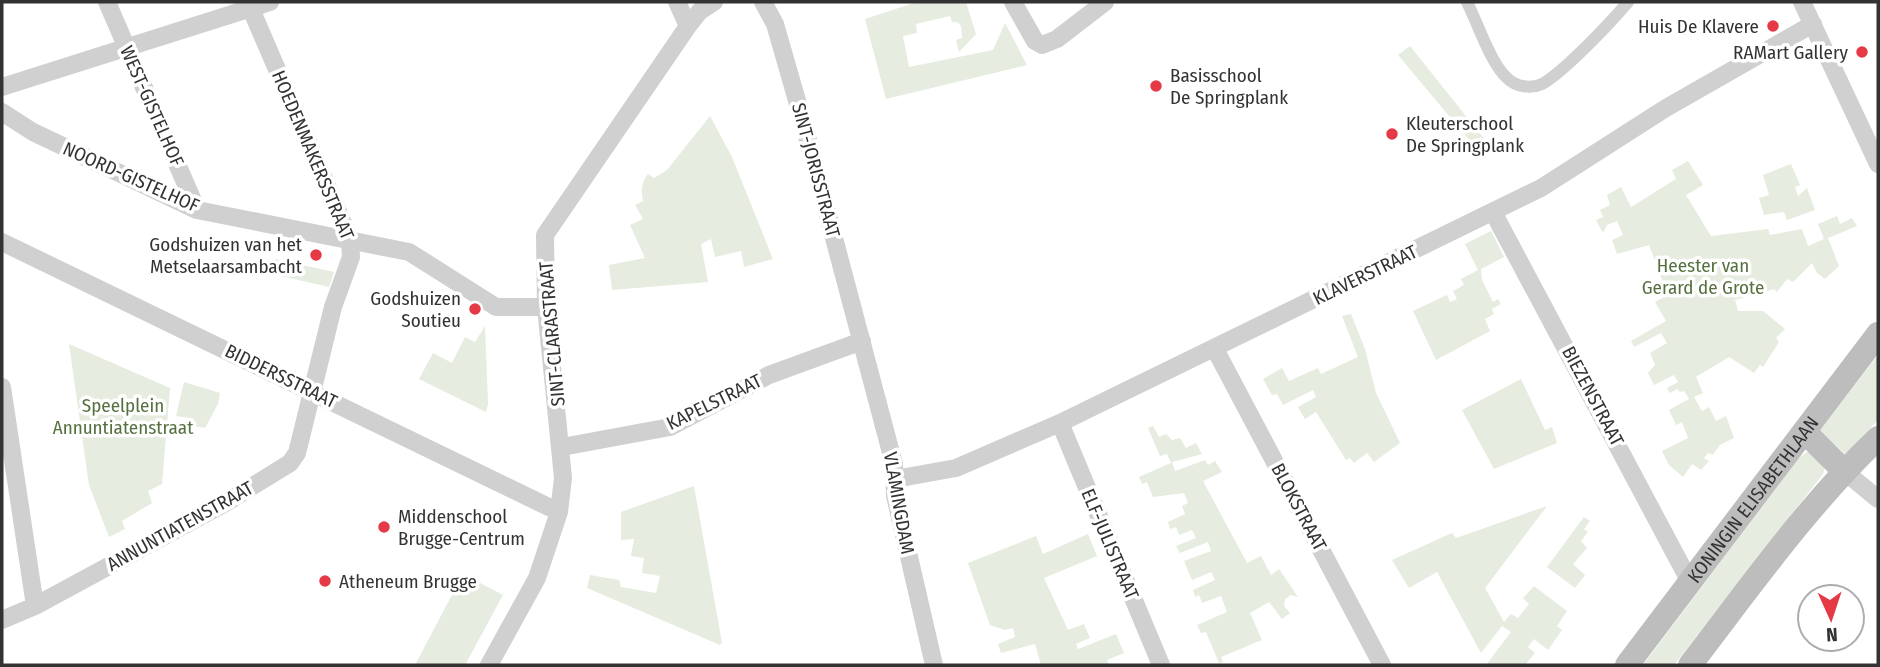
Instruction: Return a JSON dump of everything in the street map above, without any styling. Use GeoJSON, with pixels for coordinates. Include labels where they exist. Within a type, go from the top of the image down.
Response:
{"type":"FeatureCollection","features":[{"type":"Feature","properties":{"kind":"main road","name":"KONINGIN ELISABETHLAAN"},"geometry":{"type":"LineString","coordinates":[[1627,665],[1878,334]]}},
{"type":"Feature","properties":{"kind":"main road"},"geometry":{"type":"LineString","coordinates":[[1805,432],[1844,471]]}},
{"type":"Feature","properties":{"kind":"main road"},"geometry":{"type":"LineString","coordinates":[[1690,665],[1797,526],[1844,471],[1878,438]]}},
{"type":"Feature","properties":{"kind":"main road"},"geometry":{"type":"LineString","coordinates":[[1844,471],[1878,459]]}},
{"type":"Feature","properties":{"kind":"street","name":"WEST-GISTELHOF"},"geometry":{"type":"LineString","coordinates":[[107,2],[197,209]]}},
{"type":"Feature","properties":{"kind":"street"},"geometry":{"type":"LineString","coordinates":[[2,87],[249,4],[270,2]]}},
{"type":"Feature","properties":{"kind":"street"},"geometry":{"type":"LineString","coordinates":[[677,2],[688,26]]}},
{"type":"Feature","properties":{"kind":"street","name":"SINT-CLARASTRAAT"},"geometry":{"type":"LineString","coordinates":[[489,665],[537,578],[559,512],[563,478],[562,447],[546,307],[545,235],[688,26],[700,11],[714,2]]}},
{"type":"Feature","properties":{"kind":"street"},"geometry":{"type":"LineString","coordinates":[[1013,2],[1035,41],[1042,45],[1057,38],[1105,2]]}},
{"type":"Feature","properties":{"kind":"street"},"geometry":{"type":"LineString","coordinates":[[1467,2],[1502,73],[1517,85],[1528,87],[1541,84],[1552,76],[1610,23],[1628,2]]}},
{"type":"Feature","properties":{"kind":"street"},"geometry":{"type":"LineString","coordinates":[[1802,2],[1878,164]]}},
{"type":"Feature","properties":{"kind":"street","name":"SINT-JORISSTRAAT"},"geometry":{"type":"LineString","coordinates":[[767,3],[800,112],[862,341]]}},
{"type":"Feature","properties":{"kind":"street","name":"HOEDENMAKERSSTRAAT"},"geometry":{"type":"LineString","coordinates":[[249,4],[350,242],[351,257],[333,307],[314,392]]}},
{"type":"Feature","properties":{"kind":"street","name":"KLAVERSTRAAT"},"geometry":{"type":"LineString","coordinates":[[895,479],[956,468],[1059,423],[1493,212],[1541,188],[1666,108],[1813,24]]}},
{"type":"Feature","properties":{"kind":"street","name":"NOORD-GISTELHOF"},"geometry":{"type":"LineString","coordinates":[[2,112],[33,132],[197,209],[409,252],[496,307],[546,307]]}},
{"type":"Feature","properties":{"kind":"street","name":"BIEZENSTRAAT"},"geometry":{"type":"LineString","coordinates":[[1493,212],[1690,582]]}},
{"type":"Feature","properties":{"kind":"street","name":"BIDDERSSTRAAT"},"geometry":{"type":"LineString","coordinates":[[2,242],[559,512]]}},
{"type":"Feature","properties":{"kind":"street","name":"KAPELSTRAAT"},"geometry":{"type":"LineString","coordinates":[[562,447],[670,427],[769,375],[862,341]]}},
{"type":"Feature","properties":{"kind":"street","name":"VLAMINGDAM"},"geometry":{"type":"LineString","coordinates":[[862,341],[894,464],[895,496],[934,665]]}},
{"type":"Feature","properties":{"kind":"street","name":"BLOKSTRAAT"},"geometry":{"type":"LineString","coordinates":[[1215,349],[1382,665]]}},
{"type":"Feature","properties":{"kind":"street"},"geometry":{"type":"LineString","coordinates":[[2,387],[35,606]]}},
{"type":"Feature","properties":{"kind":"street","name":"ANNUNTIATENSTRAAT"},"geometry":{"type":"LineString","coordinates":[[2,620],[35,606],[227,502],[290,463],[297,453],[314,392]]}},
{"type":"Feature","properties":{"kind":"street","name":"ELF-JULISTRAAT"},"geometry":{"type":"LineString","coordinates":[[1059,423],[1161,665]]}},
{"type":"Feature","properties":{"kind":"street"},"geometry":{"type":"LineString","coordinates":[[1844,471],[1878,499]]}},
{"type":"Feature","properties":{"kind":"green space"},"geometry":{"type":"Polygon","coordinates":[[[917,2],[966,2],[976,34],[959,52],[956,40],[962,38],[961,26],[952,22],[950,16],[916,24],[917,33],[903,36],[909,67],[993,50],[1005,23],[1027,65],[886,99],[865,19],[917,2]]]}},
{"type":"Feature","properties":{"kind":"green space"},"geometry":{"type":"Polygon","coordinates":[[[1410,46],[1489,145],[1480,153],[1398,55],[1410,46]]]}},
{"type":"Feature","properties":{"kind":"green space"},"geometry":{"type":"Polygon","coordinates":[[[710,116],[732,157],[773,259],[744,267],[741,251],[715,257],[711,239],[701,244],[708,282],[612,290],[609,265],[645,258],[630,225],[643,219],[635,205],[643,201],[642,187],[646,177],[648,174],[654,178],[667,170],[710,116]]]}},
{"type":"Feature","properties":{"kind":"green space","name":"Heester van Gerard de Grote"},"geometry":{"type":"Polygon","coordinates":[[[1688,161],[1703,185],[1686,195],[1711,236],[1768,229],[1770,235],[1802,229],[1808,246],[1824,239],[1818,224],[1837,216],[1840,224],[1852,218],[1857,226],[1828,238],[1839,266],[1825,279],[1817,273],[1812,263],[1793,282],[1787,279],[1777,292],[1774,289],[1735,300],[1738,311],[1763,311],[1785,329],[1776,338],[1779,342],[1763,367],[1760,365],[1754,373],[1729,357],[1696,377],[1703,393],[1694,397],[1702,411],[1709,407],[1716,421],[1726,416],[1734,438],[1720,445],[1713,455],[1708,453],[1704,458],[1709,461],[1701,470],[1692,464],[1683,477],[1669,465],[1662,451],[1688,438],[1682,422],[1676,425],[1669,410],[1689,399],[1684,391],[1677,389],[1670,393],[1667,388],[1678,382],[1674,375],[1654,385],[1648,373],[1655,365],[1650,353],[1667,343],[1661,333],[1634,347],[1631,341],[1666,321],[1655,302],[1668,295],[1649,245],[1617,254],[1612,240],[1623,235],[1617,221],[1607,225],[1603,233],[1596,220],[1603,217],[1600,210],[1610,205],[1607,195],[1621,187],[1631,207],[1676,179],[1672,170],[1688,161]]]}},
{"type":"Feature","properties":{"kind":"green space"},"geometry":{"type":"Polygon","coordinates":[[[1791,164],[1800,185],[1795,187],[1798,196],[1807,188],[1815,210],[1787,220],[1784,212],[1764,215],[1759,198],[1769,195],[1763,175],[1791,164]]]}},
{"type":"Feature","properties":{"kind":"green space"},"geometry":{"type":"Polygon","coordinates":[[[1491,231],[1504,257],[1481,269],[1482,280],[1493,302],[1498,299],[1501,304],[1492,309],[1494,314],[1485,319],[1490,331],[1436,360],[1413,311],[1447,295],[1450,302],[1457,299],[1453,291],[1464,285],[1461,279],[1478,270],[1465,244],[1491,231]]]}},
{"type":"Feature","properties":{"kind":"green space"},"geometry":{"type":"Polygon","coordinates":[[[275,259],[334,272],[329,287],[272,274],[275,259]]]}},
{"type":"Feature","properties":{"kind":"green space"},"geometry":{"type":"Polygon","coordinates":[[[1351,314],[1365,349],[1376,393],[1400,443],[1374,462],[1367,453],[1354,463],[1350,458],[1346,460],[1316,412],[1305,419],[1298,407],[1316,397],[1313,390],[1283,405],[1277,394],[1272,395],[1263,379],[1282,368],[1289,381],[1318,368],[1321,374],[1358,357],[1342,316],[1351,314]]]}},
{"type":"Feature","properties":{"kind":"green space"},"geometry":{"type":"Polygon","coordinates":[[[485,326],[486,412],[419,379],[433,353],[452,363],[465,337],[475,342],[485,326]]]}},
{"type":"Feature","properties":{"kind":"green space","name":"Speelplein Annuntiatenstraat"},"geometry":{"type":"Polygon","coordinates":[[[69,344],[170,388],[162,484],[148,491],[152,503],[122,521],[125,529],[109,537],[89,485],[69,344]]]}},
{"type":"Feature","properties":{"kind":"green space"},"geometry":{"type":"Polygon","coordinates":[[[1878,355],[1878,420],[1845,454],[1820,430],[1878,355]]]}},
{"type":"Feature","properties":{"kind":"green space"},"geometry":{"type":"Polygon","coordinates":[[[1521,379],[1545,430],[1552,427],[1557,443],[1494,469],[1462,410],[1521,379]]]}},
{"type":"Feature","properties":{"kind":"green space"},"geometry":{"type":"Polygon","coordinates":[[[184,382],[220,393],[218,404],[205,428],[193,426],[190,418],[176,416],[184,382]]]}},
{"type":"Feature","properties":{"kind":"green space"},"geometry":{"type":"Polygon","coordinates":[[[1153,426],[1159,437],[1166,434],[1172,440],[1180,438],[1186,448],[1196,443],[1202,454],[1172,462],[1175,471],[1205,460],[1208,465],[1215,461],[1222,472],[1203,481],[1247,563],[1261,556],[1271,575],[1279,569],[1298,597],[1291,595],[1285,599],[1284,606],[1290,613],[1282,619],[1269,602],[1250,613],[1262,640],[1221,657],[1223,662],[1219,663],[1206,632],[1201,633],[1197,625],[1227,612],[1221,596],[1202,603],[1199,595],[1195,597],[1193,590],[1215,580],[1211,572],[1192,580],[1184,561],[1211,551],[1208,542],[1180,553],[1176,546],[1196,538],[1192,530],[1179,535],[1176,527],[1170,529],[1168,522],[1185,514],[1182,506],[1188,503],[1184,493],[1153,497],[1147,482],[1142,484],[1139,477],[1171,463],[1167,454],[1160,456],[1148,428],[1153,426]]]}},
{"type":"Feature","properties":{"kind":"green space"},"geometry":{"type":"Polygon","coordinates":[[[1807,452],[1814,452],[1825,466],[1823,474],[1674,665],[1643,665],[1799,458],[1807,452]]]}},
{"type":"Feature","properties":{"kind":"green space"},"geometry":{"type":"Polygon","coordinates":[[[694,486],[722,643],[720,645],[587,588],[590,575],[619,580],[621,587],[656,593],[660,576],[642,573],[644,558],[631,556],[634,539],[621,540],[621,512],[694,486]]]}},
{"type":"Feature","properties":{"kind":"green space"},"geometry":{"type":"Polygon","coordinates":[[[1547,506],[1485,588],[1504,622],[1511,614],[1518,618],[1529,604],[1523,598],[1534,586],[1567,611],[1557,626],[1562,630],[1548,650],[1534,639],[1528,647],[1535,653],[1525,665],[1486,665],[1511,632],[1502,626],[1481,653],[1437,572],[1409,588],[1392,560],[1452,533],[1456,538],[1547,506]]]}},
{"type":"Feature","properties":{"kind":"green space"},"geometry":{"type":"Polygon","coordinates":[[[1584,517],[1590,521],[1584,529],[1588,532],[1581,541],[1587,548],[1573,564],[1585,575],[1575,588],[1547,567],[1584,517]]]}},
{"type":"Feature","properties":{"kind":"green space"},"geometry":{"type":"Polygon","coordinates":[[[1088,534],[1097,556],[1044,578],[1068,630],[1084,624],[1090,638],[1076,644],[1078,649],[1116,634],[1124,653],[1107,660],[1109,665],[1041,665],[1035,644],[1001,653],[998,644],[1015,637],[1013,628],[1005,630],[990,625],[968,563],[1036,536],[1043,554],[1088,534]]]}},
{"type":"Feature","properties":{"kind":"green space"},"geometry":{"type":"Polygon","coordinates":[[[463,574],[503,595],[465,665],[415,665],[463,574]]]}},
{"type":"Feature","properties":{"kind":"place","name":"Huis De Klavere"},"geometry":{"type":"Point","coordinates":[1773,26]}},
{"type":"Feature","properties":{"kind":"place","name":"RAMart Gallery"},"geometry":{"type":"Point","coordinates":[1862,52]}},
{"type":"Feature","properties":{"kind":"place","name":"Basisschool De Springplank"},"geometry":{"type":"Point","coordinates":[1156,86]}},
{"type":"Feature","properties":{"kind":"place","name":"Kleuterschool De Springplank"},"geometry":{"type":"Point","coordinates":[1392,134]}},
{"type":"Feature","properties":{"kind":"place","name":"Godshuizen van het Metselaarsambacht"},"geometry":{"type":"Point","coordinates":[316,255]}},
{"type":"Feature","properties":{"kind":"place","name":"Godshuizen Soutieu"},"geometry":{"type":"Point","coordinates":[475,309]}},
{"type":"Feature","properties":{"kind":"place","name":"Middenschool Brugge-Centrum"},"geometry":{"type":"Point","coordinates":[384,527]}},
{"type":"Feature","properties":{"kind":"place","name":"Atheneum Brugge"},"geometry":{"type":"Point","coordinates":[325,581]}}]}
